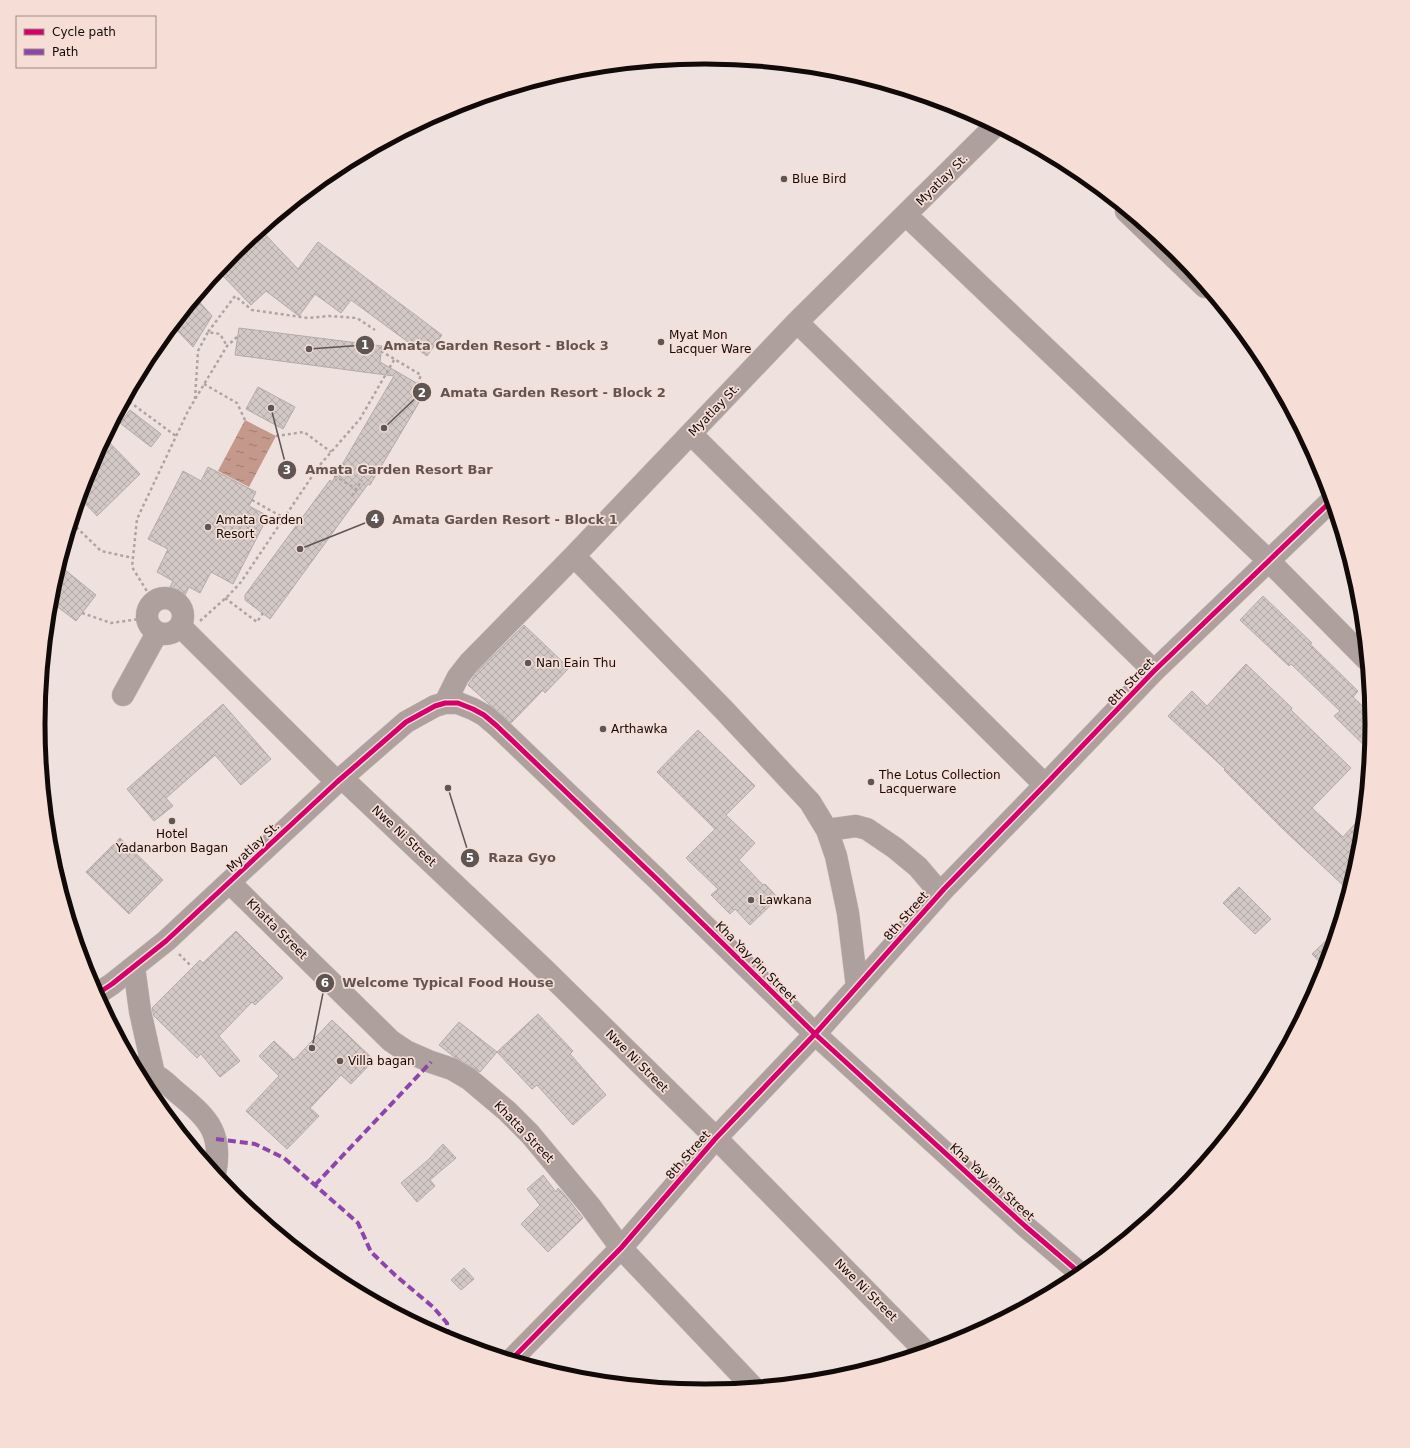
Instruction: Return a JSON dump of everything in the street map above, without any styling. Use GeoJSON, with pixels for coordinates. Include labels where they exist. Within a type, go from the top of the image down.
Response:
{"type":"FeatureCollection","features":[{"type":"Feature","properties":{"kind":"street","name":"Myatlay St."},"geometry":{"type":"LineString","coordinates":[[104,989],[166,941],[340,780],[406,722],[435,706],[445,703],[458,677],[469,662],[574,556],[797,322],[992,129]]}},
{"type":"Feature","properties":{"kind":"street"},"geometry":{"type":"LineString","coordinates":[[906,215],[1269,561],[1361,654]]}},
{"type":"Feature","properties":{"kind":"street"},"geometry":{"type":"LineString","coordinates":[[797,322],[1154,671]]}},
{"type":"Feature","properties":{"kind":"street"},"geometry":{"type":"LineString","coordinates":[[691,434],[1045,785]]}},
{"type":"Feature","properties":{"kind":"street","name":"8th Street"},"geometry":{"type":"LineString","coordinates":[[515,1356],[622,1248],[716,1138],[815,1034],[940,893],[1154,671],[1327,505]]}},
{"type":"Feature","properties":{"kind":"street"},"geometry":{"type":"LineString","coordinates":[[574,556],[724,710],[810,802],[827,830],[836,856],[848,913],[857,987]]}},
{"type":"Feature","properties":{"kind":"street"},"geometry":{"type":"LineString","coordinates":[[123,695],[159,598],[172,599],[177,602],[183,614],[183,629],[170,634],[164,634],[152,617]]}},
{"type":"Feature","properties":{"kind":"street","name":"Nwe Ni Street"},"geometry":{"type":"LineString","coordinates":[[183,629],[340,780],[544,969],[716,1138],[921,1347]]}},
{"type":"Feature","properties":{"kind":"street","name":"Kha Yay Pin Street"},"geometry":{"type":"LineString","coordinates":[[445,703],[458,703],[473,709],[484,715],[497,726],[658,880],[815,1034],[1025,1226],[1076,1270]]}},
{"type":"Feature","properties":{"kind":"street"},"geometry":{"type":"LineString","coordinates":[[827,830],[856,826],[867,830],[895,848],[918,867],[940,893]]}},
{"type":"Feature","properties":{"kind":"street","name":"Khatta Street"},"geometry":{"type":"LineString","coordinates":[[230,882],[391,1041],[406,1051],[430,1062],[452,1069],[469,1079],[507,1111],[530,1134],[590,1206],[622,1248],[749,1383]]}},
{"type":"Feature","properties":{"kind":"street"},"geometry":{"type":"LineString","coordinates":[[134,967],[140,1011],[145,1071],[198,1111],[209,1123],[216,1139],[218,1153],[217,1167]]}},
{"type":"Feature","properties":{"kind":"path"},"geometry":{"type":"LineString","coordinates":[[195,400],[198,351],[208,332],[235,296],[252,310],[308,318],[329,316],[357,318],[375,330]]}},
{"type":"Feature","properties":{"kind":"path"},"geometry":{"type":"LineString","coordinates":[[208,332],[220,334],[227,346]]}},
{"type":"Feature","properties":{"kind":"path"},"geometry":{"type":"LineString","coordinates":[[82,613],[111,623],[152,617],[132,567],[137,519],[176,436],[195,400],[227,346],[238,337]]}},
{"type":"Feature","properties":{"kind":"path"},"geometry":{"type":"LineString","coordinates":[[381,351],[421,375],[418,383]]}},
{"type":"Feature","properties":{"kind":"path"},"geometry":{"type":"LineString","coordinates":[[183,629],[225,598],[241,582],[319,466],[360,419],[394,360]]}},
{"type":"Feature","properties":{"kind":"path"},"geometry":{"type":"LineString","coordinates":[[204,384],[237,403],[245,420]]}},
{"type":"Feature","properties":{"kind":"path"},"geometry":{"type":"LineString","coordinates":[[128,403],[131,403],[176,436]]}},
{"type":"Feature","properties":{"kind":"path"},"geometry":{"type":"LineString","coordinates":[[276,436],[304,432],[331,452]]}},
{"type":"Feature","properties":{"kind":"path"},"geometry":{"type":"LineString","coordinates":[[319,466],[356,489]]}},
{"type":"Feature","properties":{"kind":"path"},"geometry":{"type":"LineString","coordinates":[[352,496],[362,480]]}},
{"type":"Feature","properties":{"kind":"path"},"geometry":{"type":"LineString","coordinates":[[252,500],[284,518]]}},
{"type":"Feature","properties":{"kind":"path"},"geometry":{"type":"LineString","coordinates":[[75,526],[101,550],[133,558]]}},
{"type":"Feature","properties":{"kind":"path"},"geometry":{"type":"LineString","coordinates":[[225,598],[257,622],[263,614]]}},
{"type":"Feature","properties":{"kind":"water"},"geometry":{"type":"Polygon","coordinates":[[[245,420],[276,436],[249,487],[218,471],[245,420]]]}},
{"type":"Feature","properties":{"kind":"building"},"geometry":{"type":"Polygon","coordinates":[[[264,233],[298,269],[318,242],[442,335],[427,356],[351,300],[341,313],[315,294],[299,316],[266,291],[251,305],[223,276],[248,252],[246,250],[264,233]]]}},
{"type":"Feature","properties":{"kind":"building"},"geometry":{"type":"Polygon","coordinates":[[[199,301],[212,316],[193,347],[176,329],[199,301]]]}},
{"type":"Feature","properties":{"kind":"building"},"geometry":{"type":"Polygon","coordinates":[[[239,328],[382,346],[380,362],[427,389],[370,485],[368,484],[270,619],[245,600],[245,595],[330,480],[332,482],[394,376],[235,355],[239,328]]]}},
{"type":"Feature","properties":{"kind":"building"},"geometry":{"type":"Polygon","coordinates":[[[258,387],[295,407],[283,429],[246,409],[258,387]]]}},
{"type":"Feature","properties":{"kind":"building"},"geometry":{"type":"Polygon","coordinates":[[[130,410],[161,434],[151,447],[120,423],[130,410]]]}},
{"type":"Feature","properties":{"kind":"building"},"geometry":{"type":"Polygon","coordinates":[[[109,442],[140,474],[97,516],[84,502],[95,471],[109,442]]]}},
{"type":"Feature","properties":{"kind":"building","name":"Amata Garden Resort"},"geometry":{"type":"Polygon","coordinates":[[[208,467],[256,492],[249,506],[268,516],[233,584],[211,572],[200,593],[189,587],[183,599],[168,591],[173,581],[157,572],[168,549],[148,539],[183,471],[201,481],[208,467]]]}},
{"type":"Feature","properties":{"kind":"building"},"geometry":{"type":"Polygon","coordinates":[[[64,569],[96,595],[76,621],[56,606],[64,569]]]}},
{"type":"Feature","properties":{"kind":"building"},"geometry":{"type":"Polygon","coordinates":[[[1263,596],[1312,643],[1310,644],[1358,691],[1353,697],[1365,708],[1364,746],[1334,716],[1340,711],[1291,664],[1289,666],[1240,620],[1263,596]]]}},
{"type":"Feature","properties":{"kind":"building"},"geometry":{"type":"Polygon","coordinates":[[[524,625],[569,668],[545,693],[543,690],[511,723],[468,685],[478,671],[524,625]]]}},
{"type":"Feature","properties":{"kind":"building"},"geometry":{"type":"Polygon","coordinates":[[[1246,664],[1351,768],[1312,808],[1343,837],[1357,821],[1345,887],[1283,829],[1224,770],[1225,769],[1168,716],[1192,691],[1207,706],[1246,664]]]}},
{"type":"Feature","properties":{"kind":"building"},"geometry":{"type":"Polygon","coordinates":[[[223,704],[271,759],[241,785],[215,755],[166,798],[173,806],[154,821],[127,789],[223,704]]]}},
{"type":"Feature","properties":{"kind":"building"},"geometry":{"type":"Polygon","coordinates":[[[698,730],[755,786],[726,815],[755,843],[739,860],[778,898],[750,925],[735,909],[730,914],[711,895],[718,889],[686,858],[715,829],[657,772],[698,730]]]}},
{"type":"Feature","properties":{"kind":"building"},"geometry":{"type":"Polygon","coordinates":[[[120,838],[163,880],[129,914],[86,872],[120,838]]]}},
{"type":"Feature","properties":{"kind":"building"},"geometry":{"type":"Polygon","coordinates":[[[1239,887],[1271,919],[1255,934],[1223,903],[1239,887]]]}},
{"type":"Feature","properties":{"kind":"building"},"geometry":{"type":"Polygon","coordinates":[[[236,931],[283,978],[255,1005],[252,1002],[219,1036],[240,1061],[220,1077],[201,1054],[197,1058],[154,1016],[152,1008],[200,960],[203,963],[236,931]]]}},
{"type":"Feature","properties":{"kind":"building"},"geometry":{"type":"Polygon","coordinates":[[[1330,937],[1320,963],[1312,954],[1330,937]]]}},
{"type":"Feature","properties":{"kind":"building"},"geometry":{"type":"Polygon","coordinates":[[[538,1014],[573,1051],[570,1054],[606,1095],[573,1125],[537,1085],[532,1089],[497,1052],[538,1014]]]}},
{"type":"Feature","properties":{"kind":"building"},"geometry":{"type":"Polygon","coordinates":[[[332,1020],[374,1060],[351,1084],[341,1075],[310,1108],[319,1116],[287,1149],[246,1111],[279,1076],[259,1056],[274,1041],[294,1060],[332,1020]]]}},
{"type":"Feature","properties":{"kind":"building"},"geometry":{"type":"Polygon","coordinates":[[[459,1022],[497,1052],[480,1072],[453,1056],[439,1045],[459,1022]]]}},
{"type":"Feature","properties":{"kind":"building"},"geometry":{"type":"Polygon","coordinates":[[[443,1144],[456,1158],[430,1180],[435,1186],[417,1202],[401,1183],[428,1160],[443,1144]]]}},
{"type":"Feature","properties":{"kind":"building"},"geometry":{"type":"Polygon","coordinates":[[[543,1175],[556,1192],[558,1188],[563,1193],[583,1218],[548,1252],[521,1224],[540,1205],[527,1189],[543,1175]]]}},
{"type":"Feature","properties":{"kind":"building"},"geometry":{"type":"Polygon","coordinates":[[[464,1268],[474,1279],[461,1290],[451,1280],[464,1268]]]}},
{"type":"Feature","properties":{"kind":"marked path"},"geometry":{"type":"LineString","coordinates":[[315,1185],[431,1062]]}},
{"type":"Feature","properties":{"kind":"marked path"},"geometry":{"type":"LineString","coordinates":[[216,1139],[255,1144],[284,1158],[358,1223],[371,1252],[395,1275],[433,1307],[447,1323],[448,1332]]}},
{"type":"Feature","properties":{"kind":"cycle path"},"geometry":{"type":"LineString","coordinates":[[515,1356],[621,1248],[716,1138],[815,1034],[944,889],[1154,671],[1327,505]]}},
{"type":"Feature","properties":{"kind":"cycle path"},"geometry":{"type":"LineString","coordinates":[[101,991],[166,941],[337,782],[406,722],[435,706],[445,703],[458,703],[484,715],[497,726],[658,880],[815,1034],[1025,1226],[1076,1270]]}},
{"type":"Feature","properties":{"kind":"place","name":"Blue Bird"},"geometry":{"type":"Point","coordinates":[784,179]}},
{"type":"Feature","properties":{"kind":"place","name":"Myat Mon Lacquer Ware"},"geometry":{"type":"Point","coordinates":[661,342]}},
{"type":"Feature","properties":{"kind":"place","name":"Amata Garden Resort - Block 3"},"geometry":{"type":"Point","coordinates":[309,349]}},
{"type":"Feature","properties":{"kind":"place","name":"Amata Garden Resort Bar"},"geometry":{"type":"Point","coordinates":[271,408]}},
{"type":"Feature","properties":{"kind":"place","name":"Amata Garden Resort - Block 2"},"geometry":{"type":"Point","coordinates":[384,428]}},
{"type":"Feature","properties":{"kind":"place","name":"Amata Garden Resort"},"geometry":{"type":"Point","coordinates":[208,527]}},
{"type":"Feature","properties":{"kind":"place","name":"Amata Garden Resort - Block 1"},"geometry":{"type":"Point","coordinates":[300,549]}},
{"type":"Feature","properties":{"kind":"place","name":"Nan Eain Thu"},"geometry":{"type":"Point","coordinates":[528,663]}},
{"type":"Feature","properties":{"kind":"place","name":"Arthawka"},"geometry":{"type":"Point","coordinates":[603,729]}},
{"type":"Feature","properties":{"kind":"place","name":"The Lotus Collection Lacquerware"},"geometry":{"type":"Point","coordinates":[871,782]}},
{"type":"Feature","properties":{"kind":"place","name":"Raza Gyo"},"geometry":{"type":"Point","coordinates":[448,788]}},
{"type":"Feature","properties":{"kind":"place","name":"Hotel Yadanarbon Bagan"},"geometry":{"type":"Point","coordinates":[172,821]}},
{"type":"Feature","properties":{"kind":"place","name":"Lawkana"},"geometry":{"type":"Point","coordinates":[751,900]}},
{"type":"Feature","properties":{"kind":"place","name":"Welcome Typical Food House"},"geometry":{"type":"Point","coordinates":[312,1048]}},
{"type":"Feature","properties":{"kind":"place","name":"Villa bagan"},"geometry":{"type":"Point","coordinates":[340,1061]}}]}
